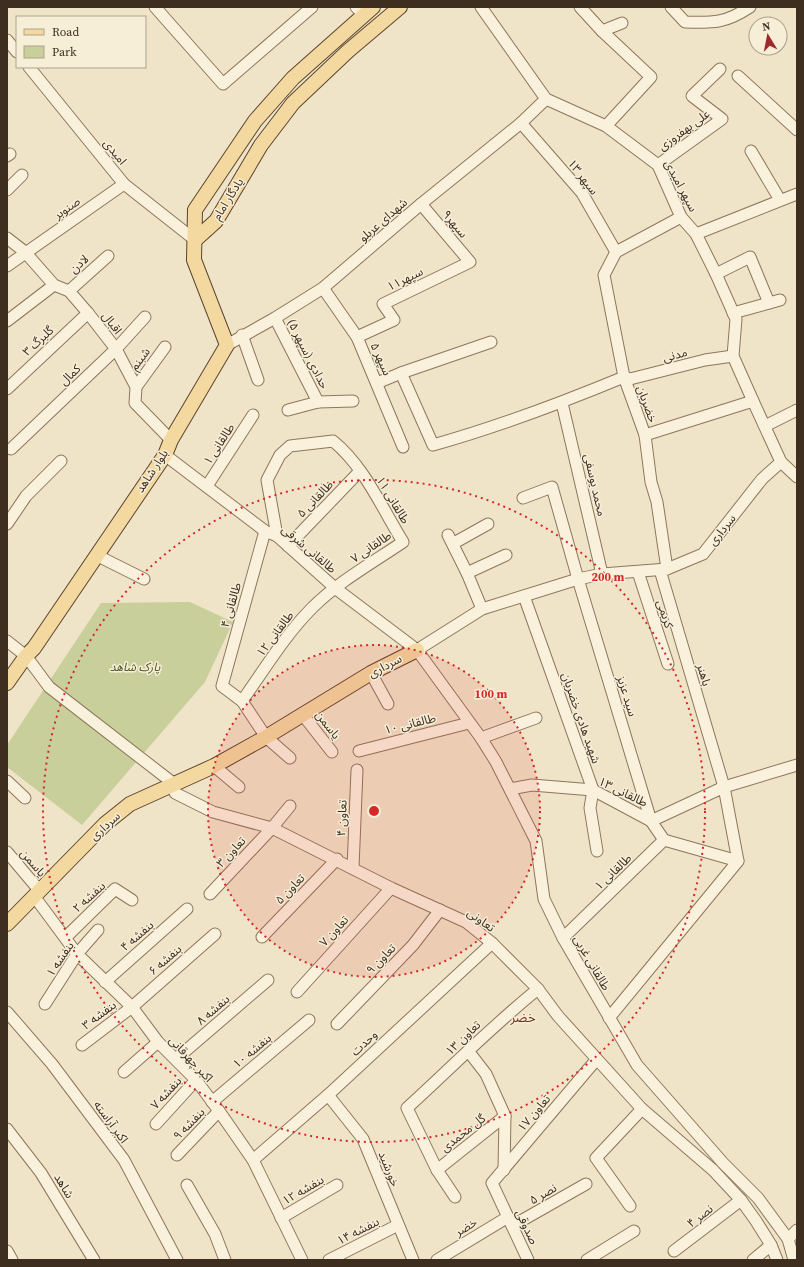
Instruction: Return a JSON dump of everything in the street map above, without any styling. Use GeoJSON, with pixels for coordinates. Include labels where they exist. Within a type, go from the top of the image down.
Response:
{"type":"FeatureCollection","features":[{"type":"Feature","properties":{"kind":"main road","name":"یادگار امام"},"geometry":{"type":"LineString","coordinates":[[195,240],[216,221],[261,145],[293,103],[348,51],[400,7]]}},
{"type":"Feature","properties":{"kind":"main road","name":"یادگار امام"},"geometry":{"type":"LineString","coordinates":[[195,240],[195,210],[255,121],[293,78],[364,10]]}},
{"type":"Feature","properties":{"kind":"main road"},"geometry":{"type":"LineString","coordinates":[[195,240],[194,260],[227,345]]}},
{"type":"Feature","properties":{"kind":"main road","name":"بلوار شاهد"},"geometry":{"type":"LineString","coordinates":[[7,683],[26,656],[34,648],[165,455],[171,440],[227,345]]}},
{"type":"Feature","properties":{"kind":"main road","name":"سرداری"},"geometry":{"type":"LineString","coordinates":[[7,924],[105,824],[130,804],[173,783],[214,766],[304,715],[371,673],[417,650]]}},
{"type":"Feature","properties":{"kind":"street"},"geometry":{"type":"LineString","coordinates":[[155,7],[223,84],[312,7]]}},
{"type":"Feature","properties":{"kind":"street"},"geometry":{"type":"LineString","coordinates":[[481,7],[546,99]]}},
{"type":"Feature","properties":{"kind":"street"},"geometry":{"type":"LineString","coordinates":[[580,7],[602,31],[651,77],[606,126]]}},
{"type":"Feature","properties":{"kind":"street"},"geometry":{"type":"LineString","coordinates":[[671,7],[685,22],[709,23],[732,18],[750,7]]}},
{"type":"Feature","properties":{"kind":"street"},"geometry":{"type":"LineString","coordinates":[[602,31],[622,23]]}},
{"type":"Feature","properties":{"kind":"street"},"geometry":{"type":"LineString","coordinates":[[8,42],[16,51]]}},
{"type":"Feature","properties":{"kind":"street","name":"امیدی"},"geometry":{"type":"LineString","coordinates":[[30,68],[124,184],[195,240]]}},
{"type":"Feature","properties":{"kind":"street","name":"علی بهفروزی"},"geometry":{"type":"LineString","coordinates":[[658,165],[722,119],[692,96],[720,69]]}},
{"type":"Feature","properties":{"kind":"street"},"geometry":{"type":"LineString","coordinates":[[738,76],[797,130]]}},
{"type":"Feature","properties":{"kind":"street","name":"شهدای عربلو"},"geometry":{"type":"LineString","coordinates":[[227,345],[242,335],[275,318],[323,288],[421,204],[521,123],[546,99]]}},
{"type":"Feature","properties":{"kind":"street","name":"سپهر امیدی"},"geometry":{"type":"LineString","coordinates":[[546,99],[606,126],[658,165],[682,217],[696,234],[736,319],[734,356],[753,402],[781,462]]}},
{"type":"Feature","properties":{"kind":"street","name":"سپهر ۱۳"},"geometry":{"type":"LineString","coordinates":[[521,123],[582,192],[616,252]]}},
{"type":"Feature","properties":{"kind":"street"},"geometry":{"type":"LineString","coordinates":[[751,151],[780,200]]}},
{"type":"Feature","properties":{"kind":"street"},"geometry":{"type":"LineString","coordinates":[[7,190],[22,175]]}},
{"type":"Feature","properties":{"kind":"street","name":"صنوبر"},"geometry":{"type":"LineString","coordinates":[[26,252],[124,184]]}},
{"type":"Feature","properties":{"kind":"street"},"geometry":{"type":"LineString","coordinates":[[696,234],[797,194]]}},
{"type":"Feature","properties":{"kind":"street","name":"سپهر۹"},"geometry":{"type":"LineString","coordinates":[[421,204],[470,262]]}},
{"type":"Feature","properties":{"kind":"street"},"geometry":{"type":"LineString","coordinates":[[616,252],[682,217]]}},
{"type":"Feature","properties":{"kind":"street","name":"اقبال"},"geometry":{"type":"LineString","coordinates":[[7,238],[26,252],[54,285],[68,291],[88,313],[116,349],[136,387],[135,403],[171,440]]}},
{"type":"Feature","properties":{"kind":"street"},"geometry":{"type":"LineString","coordinates":[[7,266],[26,252]]}},
{"type":"Feature","properties":{"kind":"street","name":"خضریان"},"geometry":{"type":"LineString","coordinates":[[616,252],[604,275],[624,377],[645,435],[650,482],[658,502],[663,569]]}},
{"type":"Feature","properties":{"kind":"street","name":"لادن"},"geometry":{"type":"LineString","coordinates":[[68,291],[108,256]]}},
{"type":"Feature","properties":{"kind":"street"},"geometry":{"type":"LineString","coordinates":[[716,274],[750,257],[774,301],[733,313]]}},
{"type":"Feature","properties":{"kind":"street","name":"سپهر۱۱"},"geometry":{"type":"LineString","coordinates":[[357,337],[394,320],[383,304],[470,262]]}},
{"type":"Feature","properties":{"kind":"street"},"geometry":{"type":"LineString","coordinates":[[7,321],[54,285]]}},
{"type":"Feature","properties":{"kind":"street","name":"سپهر ۵"},"geometry":{"type":"LineString","coordinates":[[323,288],[357,337],[378,383],[403,447]]}},
{"type":"Feature","properties":{"kind":"street","name":"گلبرگ ۳"},"geometry":{"type":"LineString","coordinates":[[7,389],[88,313]]}},
{"type":"Feature","properties":{"kind":"street","name":"کمال"},"geometry":{"type":"LineString","coordinates":[[11,449],[116,349],[145,317]]}},
{"type":"Feature","properties":{"kind":"street","name":"حدادی (سپهر ۵)"},"geometry":{"type":"LineString","coordinates":[[275,318],[318,402]]}},
{"type":"Feature","properties":{"kind":"street"},"geometry":{"type":"LineString","coordinates":[[242,335],[258,380]]}},
{"type":"Feature","properties":{"kind":"street"},"geometry":{"type":"LineString","coordinates":[[378,383],[401,373],[491,342]]}},
{"type":"Feature","properties":{"kind":"street","name":"شبنم"},"geometry":{"type":"LineString","coordinates":[[136,387],[165,347]]}},
{"type":"Feature","properties":{"kind":"street","name":"مدنی"},"geometry":{"type":"LineString","coordinates":[[401,373],[433,445],[486,431],[562,403],[624,377],[630,378],[705,360],[734,356]]}},
{"type":"Feature","properties":{"kind":"street"},"geometry":{"type":"LineString","coordinates":[[288,410],[318,402],[353,401]]}},
{"type":"Feature","properties":{"kind":"street"},"geometry":{"type":"LineString","coordinates":[[645,435],[753,402]]}},
{"type":"Feature","properties":{"kind":"street","name":"محمد یوسفی"},"geometry":{"type":"LineString","coordinates":[[562,403],[602,574]]}},
{"type":"Feature","properties":{"kind":"street"},"geometry":{"type":"LineString","coordinates":[[765,426],[797,410]]}},
{"type":"Feature","properties":{"kind":"street","name":"طالقانی ۱"},"geometry":{"type":"LineString","coordinates":[[206,486],[253,415]]}},
{"type":"Feature","properties":{"kind":"street","name":"طالقانی ۱۱"},"geometry":{"type":"LineString","coordinates":[[277,536],[267,480],[280,455],[290,446],[333,441],[345,451],[360,471],[403,542]]}},
{"type":"Feature","properties":{"kind":"street","name":"طالقانی شرقی"},"geometry":{"type":"LineString","coordinates":[[165,455],[264,531],[277,536],[335,588],[417,650]]}},
{"type":"Feature","properties":{"kind":"street"},"geometry":{"type":"LineString","coordinates":[[7,524],[26,496],[62,461]]}},
{"type":"Feature","properties":{"kind":"street"},"geometry":{"type":"LineString","coordinates":[[781,462],[797,477]]}},
{"type":"Feature","properties":{"kind":"street","name":"سرداری"},"geometry":{"type":"LineString","coordinates":[[417,650],[482,609],[578,579],[602,574],[663,569],[703,554],[762,479],[781,462]]}},
{"type":"Feature","properties":{"kind":"street","name":"طالقانی ۵"},"geometry":{"type":"LineString","coordinates":[[288,546],[360,471]]}},
{"type":"Feature","properties":{"kind":"street","name":"سید عزیز"},"geometry":{"type":"LineString","coordinates":[[523,498],[552,487],[578,579],[651,821]]}},
{"type":"Feature","properties":{"kind":"street"},"geometry":{"type":"LineString","coordinates":[[482,609],[468,573],[451,539],[488,524]]}},
{"type":"Feature","properties":{"kind":"street","name":"طالقانی ۴"},"geometry":{"type":"LineString","coordinates":[[242,701],[222,686],[264,531]]}},
{"type":"Feature","properties":{"kind":"street","name":"طالقانی ۷"},"geometry":{"type":"LineString","coordinates":[[335,588],[403,542]]}},
{"type":"Feature","properties":{"kind":"street"},"geometry":{"type":"LineString","coordinates":[[468,573],[506,554]]}},
{"type":"Feature","properties":{"kind":"street"},"geometry":{"type":"LineString","coordinates":[[96,555],[144,579]]}},
{"type":"Feature","properties":{"kind":"street","name":"باهنر"},"geometry":{"type":"LineString","coordinates":[[663,569],[724,787],[738,861]]}},
{"type":"Feature","properties":{"kind":"street","name":"کریمی"},"geometry":{"type":"LineString","coordinates":[[638,572],[668,664]]}},
{"type":"Feature","properties":{"kind":"street","name":"طالقانی ۱۲"},"geometry":{"type":"LineString","coordinates":[[242,701],[296,626],[312,608],[335,588]]}},
{"type":"Feature","properties":{"kind":"street","name":"شهید هادی خضریان"},"geometry":{"type":"LineString","coordinates":[[524,596],[593,790],[590,808],[597,850]]}},
{"type":"Feature","properties":{"kind":"street"},"geometry":{"type":"LineString","coordinates":[[7,642],[26,656],[48,687],[173,783]]}},
{"type":"Feature","properties":{"kind":"street","name":"طالقانی غربی"},"geometry":{"type":"LineString","coordinates":[[417,650],[481,738],[510,789],[536,841],[544,898],[563,938],[608,1018],[637,1065],[723,1163],[758,1198],[793,1238],[794,1260]]}},
{"type":"Feature","properties":{"kind":"street"},"geometry":{"type":"LineString","coordinates":[[371,673],[388,704]]}},
{"type":"Feature","properties":{"kind":"street"},"geometry":{"type":"LineString","coordinates":[[242,701],[266,737],[290,758]]}},
{"type":"Feature","properties":{"kind":"street","name":"یاسمن"},"geometry":{"type":"LineString","coordinates":[[304,715],[332,752]]}},
{"type":"Feature","properties":{"kind":"street"},"geometry":{"type":"LineString","coordinates":[[481,738],[536,718]]}},
{"type":"Feature","properties":{"kind":"street","name":"طالقانی ۱۰"},"geometry":{"type":"LineString","coordinates":[[359,751],[469,723]]}},
{"type":"Feature","properties":{"kind":"street"},"geometry":{"type":"LineString","coordinates":[[608,1018],[738,861],[664,840],[651,821],[724,787],[797,765]]}},
{"type":"Feature","properties":{"kind":"street"},"geometry":{"type":"LineString","coordinates":[[214,766],[239,787]]}},
{"type":"Feature","properties":{"kind":"street","name":"تعاون ۴"},"geometry":{"type":"LineString","coordinates":[[353,868],[357,770]]}},
{"type":"Feature","properties":{"kind":"street"},"geometry":{"type":"LineString","coordinates":[[7,781],[25,798]]}},
{"type":"Feature","properties":{"kind":"street","name":"تعاونی"},"geometry":{"type":"LineString","coordinates":[[173,783],[175,793],[213,812],[272,828],[337,859],[391,888],[466,922],[492,943],[538,989],[558,1016],[596,1060],[642,1109],[713,1170]]}},
{"type":"Feature","properties":{"kind":"street","name":"طالقانی ۱۳"},"geometry":{"type":"LineString","coordinates":[[510,789],[532,785],[593,790],[651,821]]}},
{"type":"Feature","properties":{"kind":"street","name":"تعاون ۳"},"geometry":{"type":"LineString","coordinates":[[210,894],[272,828],[290,806]]}},
{"type":"Feature","properties":{"kind":"street","name":"طالقانی ۱"},"geometry":{"type":"LineString","coordinates":[[563,938],[664,840]]}},
{"type":"Feature","properties":{"kind":"street","name":"یاسمن"},"geometry":{"type":"LineString","coordinates":[[7,852],[36,893]]}},
{"type":"Feature","properties":{"kind":"street","name":"تعاون ۵"},"geometry":{"type":"LineString","coordinates":[[262,938],[337,859]]}},
{"type":"Feature","properties":{"kind":"street","name":"تعاون ۷"},"geometry":{"type":"LineString","coordinates":[[297,992],[391,888]]}},
{"type":"Feature","properties":{"kind":"street","name":"بنفشه ۲"},"geometry":{"type":"LineString","coordinates":[[66,937],[115,889],[132,900]]}},
{"type":"Feature","properties":{"kind":"street","name":"اکبر چهرقانی"},"geometry":{"type":"LineString","coordinates":[[36,893],[77,954],[132,1007],[158,1042],[196,1080],[215,1106],[253,1160],[302,1260]]}},
{"type":"Feature","properties":{"kind":"street","name":"بنفشه ۴"},"geometry":{"type":"LineString","coordinates":[[105,982],[187,909]]}},
{"type":"Feature","properties":{"kind":"street","name":"تعاون ۹"},"geometry":{"type":"LineString","coordinates":[[337,1024],[412,945],[440,910]]}},
{"type":"Feature","properties":{"kind":"street","name":"بنفشه ۱"},"geometry":{"type":"LineString","coordinates":[[45,1004],[77,954],[98,930]]}},
{"type":"Feature","properties":{"kind":"street","name":"بنفشه ۶"},"geometry":{"type":"LineString","coordinates":[[132,1007],[216,934]]}},
{"type":"Feature","properties":{"kind":"street","name":"وحدت"},"geometry":{"type":"LineString","coordinates":[[253,1160],[328,1095],[492,943]]}},
{"type":"Feature","properties":{"kind":"street","name":"بنفشه ۸"},"geometry":{"type":"LineString","coordinates":[[176,1059],[268,980]]}},
{"type":"Feature","properties":{"kind":"street","name":"تعاون ۱۳"},"geometry":{"type":"LineString","coordinates":[[437,1170],[407,1108],[469,1052],[499,1020],[538,989]]}},
{"type":"Feature","properties":{"kind":"street","name":"بنفشه ۳"},"geometry":{"type":"LineString","coordinates":[[82,1045],[132,1007]]}},
{"type":"Feature","properties":{"kind":"street","name":"اکبر آراسته"},"geometry":{"type":"LineString","coordinates":[[7,1012],[52,1064],[124,1160],[177,1260]]}},
{"type":"Feature","properties":{"kind":"street","name":"بنفشه ۱۰"},"geometry":{"type":"LineString","coordinates":[[215,1106],[308,1020]]}},
{"type":"Feature","properties":{"kind":"street"},"geometry":{"type":"LineString","coordinates":[[124,1072],[158,1042]]}},
{"type":"Feature","properties":{"kind":"street"},"geometry":{"type":"LineString","coordinates":[[469,1052],[486,1074],[505,1116],[504,1170]]}},
{"type":"Feature","properties":{"kind":"street","name":"تعاون ۱۷"},"geometry":{"type":"LineString","coordinates":[[492,1183],[596,1060]]}},
{"type":"Feature","properties":{"kind":"street","name":"بنفشه ۷"},"geometry":{"type":"LineString","coordinates":[[156,1124],[196,1080]]}},
{"type":"Feature","properties":{"kind":"street","name":"خورشید"},"geometry":{"type":"LineString","coordinates":[[328,1095],[363,1139],[413,1260]]}},
{"type":"Feature","properties":{"kind":"street","name":"بنفشه ۹"},"geometry":{"type":"LineString","coordinates":[[177,1154],[215,1106]]}},
{"type":"Feature","properties":{"kind":"street"},"geometry":{"type":"LineString","coordinates":[[630,1206],[596,1158],[642,1109]]}},
{"type":"Feature","properties":{"kind":"street","name":"گل محمدی"},"geometry":{"type":"LineString","coordinates":[[437,1170],[505,1116]]}},
{"type":"Feature","properties":{"kind":"street","name":"شاهد"},"geometry":{"type":"LineString","coordinates":[[7,1129],[41,1173],[94,1260]]}},
{"type":"Feature","properties":{"kind":"street"},"geometry":{"type":"LineString","coordinates":[[723,1163],[713,1170],[741,1200],[771,1245],[777,1260]]}},
{"type":"Feature","properties":{"kind":"street"},"geometry":{"type":"LineString","coordinates":[[437,1170],[455,1197]]}},
{"type":"Feature","properties":{"kind":"street","name":"صدوقی"},"geometry":{"type":"LineString","coordinates":[[492,1183],[528,1260]]}},
{"type":"Feature","properties":{"kind":"street","name":"نصر ۵"},"geometry":{"type":"LineString","coordinates":[[510,1222],[586,1184]]}},
{"type":"Feature","properties":{"kind":"street"},"geometry":{"type":"LineString","coordinates":[[187,1186],[215,1234],[225,1260]]}},
{"type":"Feature","properties":{"kind":"street","name":"بنفشه ۱۲"},"geometry":{"type":"LineString","coordinates":[[281,1218],[337,1186]]}},
{"type":"Feature","properties":{"kind":"street","name":"نصر ۴"},"geometry":{"type":"LineString","coordinates":[[674,1252],[741,1200]]}},
{"type":"Feature","properties":{"kind":"street","name":"خضر"},"geometry":{"type":"LineString","coordinates":[[437,1260],[510,1222]]}},
{"type":"Feature","properties":{"kind":"street","name":"بنفشه ۱۴"},"geometry":{"type":"LineString","coordinates":[[330,1260],[398,1225]]}},
{"type":"Feature","properties":{"kind":"street"},"geometry":{"type":"LineString","coordinates":[[793,1238],[797,1230]]}},
{"type":"Feature","properties":{"kind":"street"},"geometry":{"type":"LineString","coordinates":[[587,1260],[634,1232]]}},
{"type":"Feature","properties":{"kind":"street"},"geometry":{"type":"LineString","coordinates":[[756,1257],[771,1245]]}},
{"type":"Feature","properties":{"kind":"street"},"geometry":{"type":"LineString","coordinates":[[7,1251],[12,1260]]}},
{"type":"Feature","properties":{"kind":"green space","name":"پارک شاهد"},"geometry":{"type":"Polygon","coordinates":[[[190,602],[233,622],[205,682],[82,825],[7,767],[7,745],[101,603],[190,602]]]}},
{"type":"Feature","properties":{"kind":"district","name":"خضر"},"geometry":{"type":"Point","coordinates":[523,1017]}}]}
